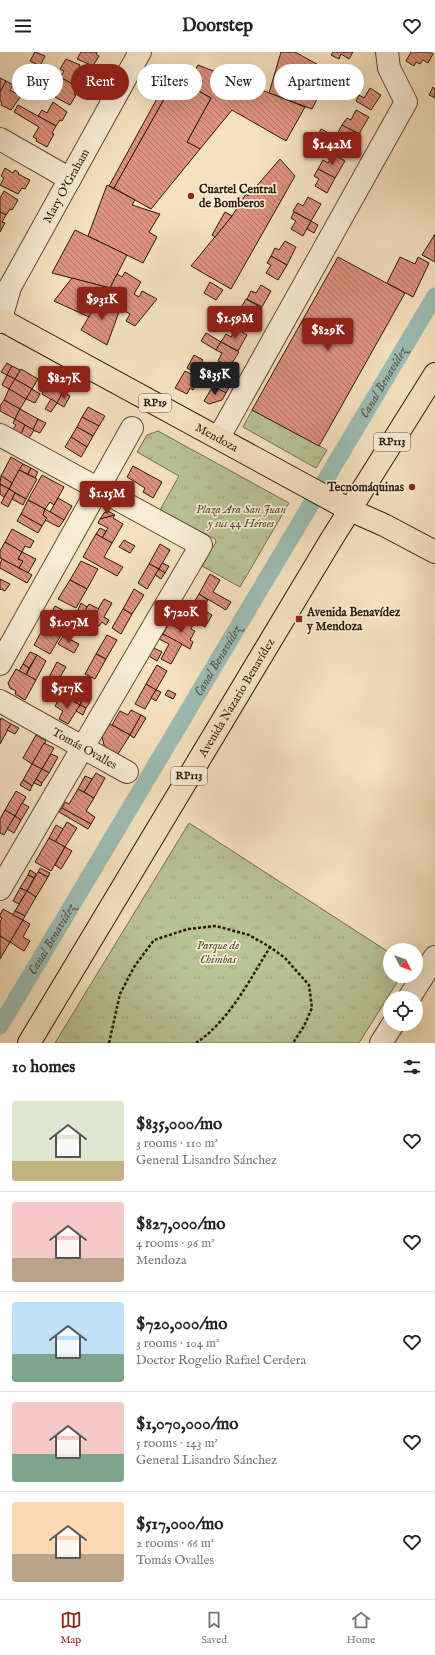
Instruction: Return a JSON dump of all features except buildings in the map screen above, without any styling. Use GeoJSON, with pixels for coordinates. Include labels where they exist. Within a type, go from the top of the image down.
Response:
{"type":"FeatureCollection","features":[{"type":"Feature","properties":{"kind":"main road","name":"Mendoza"},"geometry":{"type":"LineString","coordinates":[[0,320],[219,437],[350,510],[435,552]]}},
{"type":"Feature","properties":{"kind":"main road","name":"Avenida Nazario Benavídez"},"geometry":{"type":"LineString","coordinates":[[29,1043],[350,510],[435,374]]}},
{"type":"Feature","properties":{"kind":"street","name":"Mary O'Graham"},"geometry":{"type":"LineString","coordinates":[[0,320],[10,286],[140,52]]}},
{"type":"Feature","properties":{"kind":"street"},"geometry":{"type":"LineString","coordinates":[[219,437],[406,102],[390,68],[386,52]]}},
{"type":"Feature","properties":{"kind":"street"},"geometry":{"type":"LineString","coordinates":[[0,139],[70,179]]}},
{"type":"Feature","properties":{"kind":"street"},"geometry":{"type":"LineString","coordinates":[[0,664],[132,428]]}},
{"type":"Feature","properties":{"kind":"street"},"geometry":{"type":"LineString","coordinates":[[0,435],[201,545],[0,889]]}},
{"type":"Feature","properties":{"kind":"street","name":"Tomás Ovalles"},"geometry":{"type":"LineString","coordinates":[[0,701],[127,772]]}},
{"type":"Feature","properties":{"kind":"street"},"geometry":{"type":"LineString","coordinates":[[414,991],[432,968]]}},
{"type":"Feature","properties":{"kind":"street"},"geometry":{"type":"LineString","coordinates":[[381,1043],[389,1031]]}},
{"type":"Feature","properties":{"kind":"path"},"geometry":{"type":"LineString","coordinates":[[109,1043],[120,994],[134,967],[154,940],[188,929],[216,926],[249,935],[270,947],[285,958],[309,985],[312,1008],[304,1026],[293,1043]]}},
{"type":"Feature","properties":{"kind":"path"},"geometry":{"type":"LineString","coordinates":[[196,1043],[205,1037],[232,1006],[270,947]]}},
{"type":"Feature","properties":{"kind":"green space"},"geometry":{"type":"Polygon","coordinates":[[[252,410],[327,450],[316,468],[243,427],[252,410]]]}},
{"type":"Feature","properties":{"kind":"green space","name":"Plaza Ara San Juan y sus 44 Héroes"},"geometry":{"type":"Polygon","coordinates":[[[158,431],[289,503],[240,587],[202,566],[216,542],[215,539],[160,510],[179,476],[137,452],[147,435],[158,431]]]}},
{"type":"Feature","properties":{"kind":"green space","name":"Parque de Chimbas"},"geometry":{"type":"Polygon","coordinates":[[[189,823],[383,948],[383,983],[397,983],[392,991],[383,991],[383,1005],[359,1043],[55,1043],[189,823]]]}},
{"type":"Feature","properties":{"kind":"waterway","name":"Canal Benavídez"},"geometry":{"type":"LineString","coordinates":[[0,1026],[435,296]]}},
{"type":"Feature","properties":{"kind":"place","name":"Cuartel Central de Bomberos"},"geometry":{"type":"Point","coordinates":[191,196]}},
{"type":"Feature","properties":{"kind":"place","name":"Tecnomáquinas"},"geometry":{"type":"Point","coordinates":[412,487]}},
{"type":"Feature","properties":{"kind":"place","name":"Avenida Benavídez y Mendoza"},"geometry":{"type":"Point","coordinates":[299,619]}}]}
